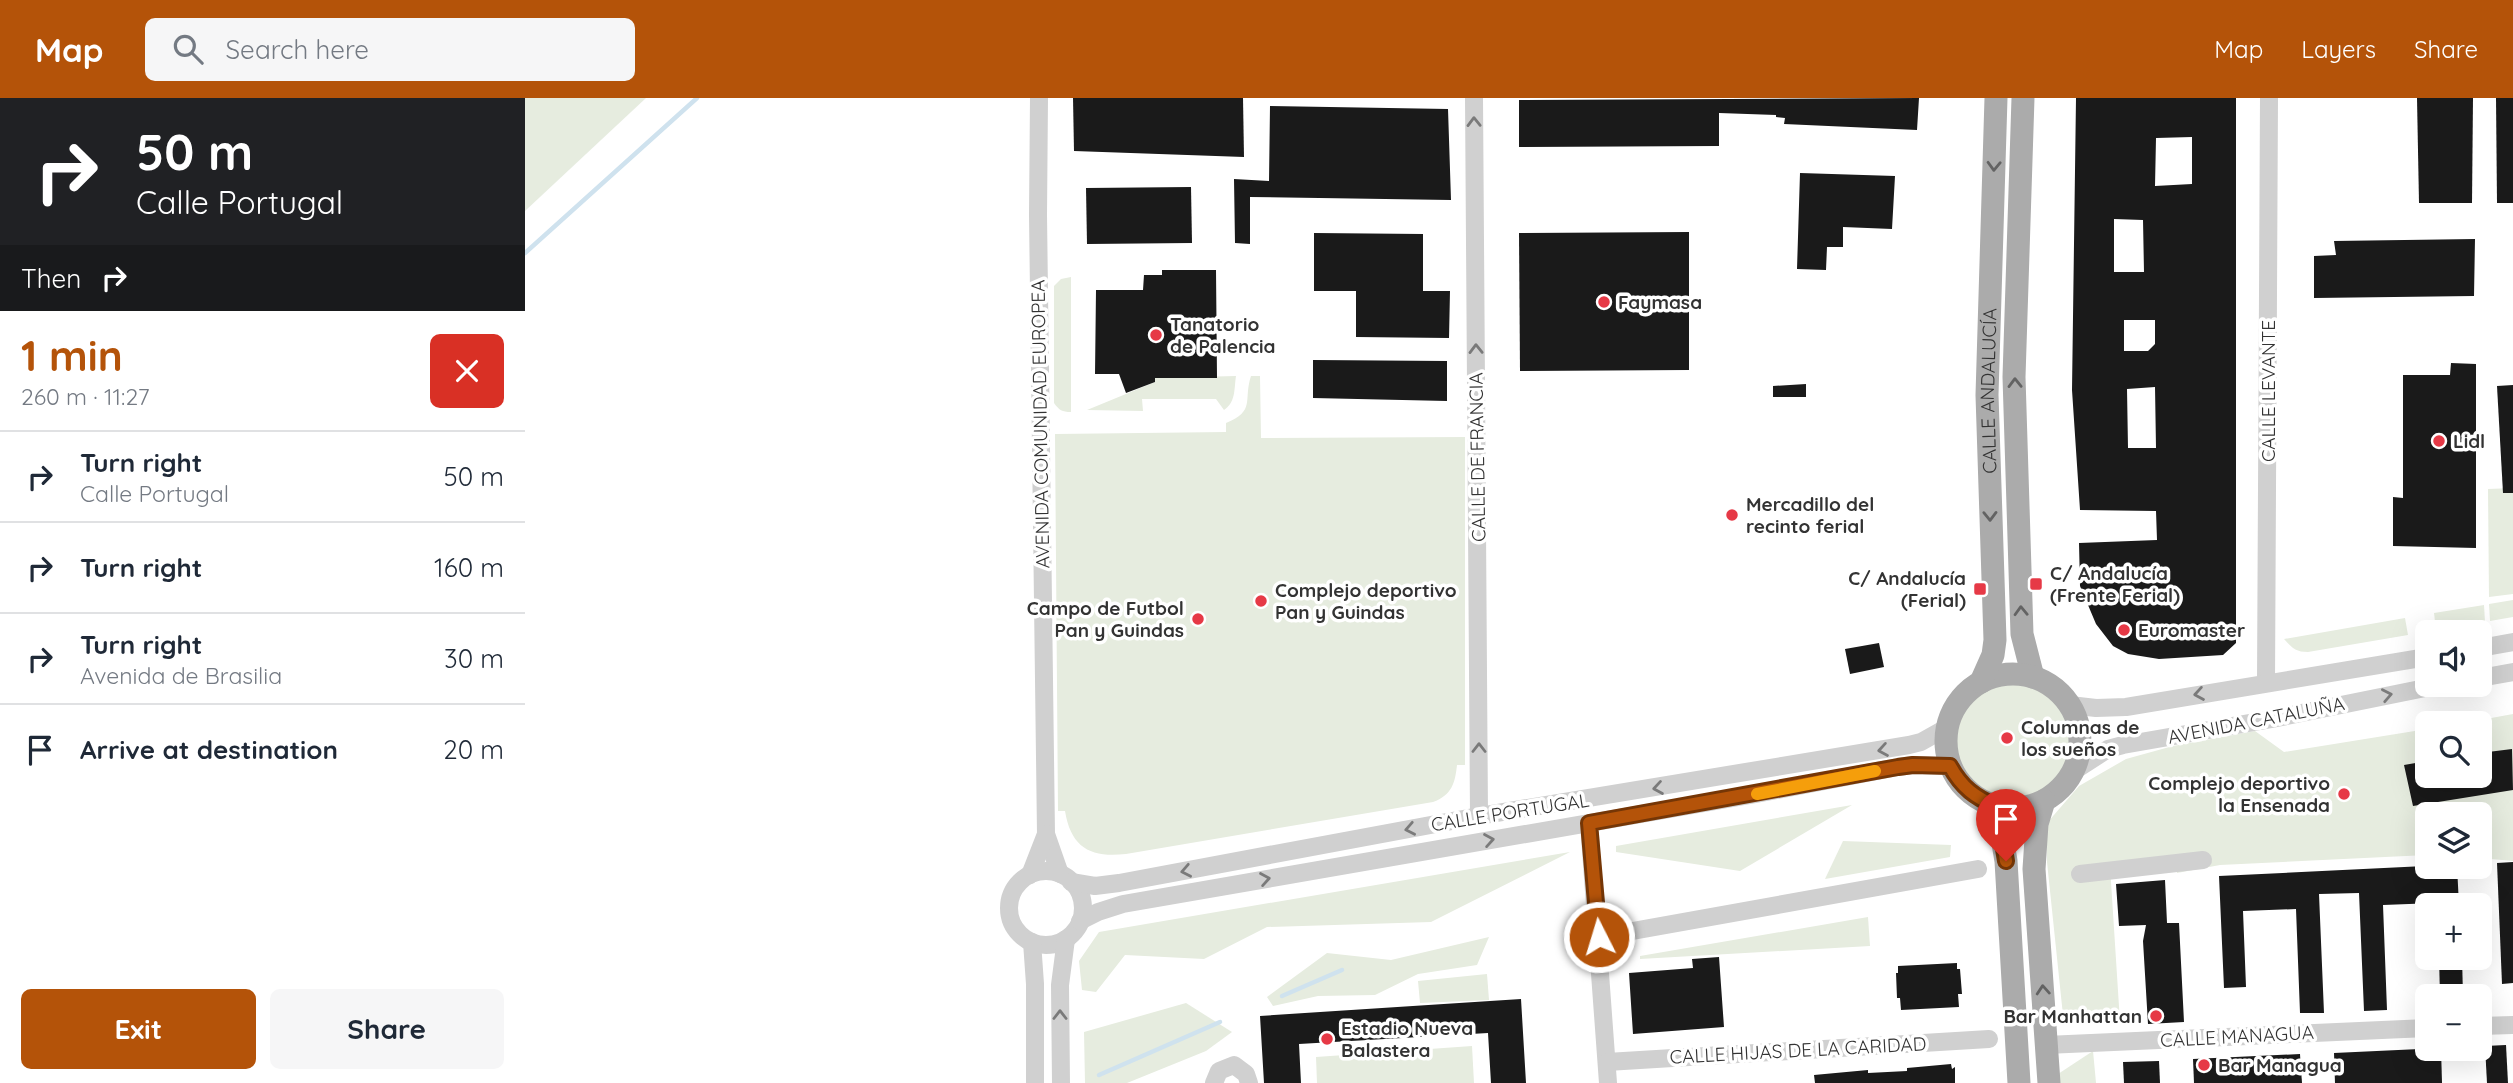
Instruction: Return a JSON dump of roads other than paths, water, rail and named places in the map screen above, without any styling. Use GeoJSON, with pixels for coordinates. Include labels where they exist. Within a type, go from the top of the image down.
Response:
{"type":"FeatureCollection","features":[{"type":"Feature","properties":{"kind":"main road","name":"CALLE ANDALUCÍA"},"geometry":{"type":"LineString","coordinates":[[1981,681],[1993,655],[1994,640],[1987,395],[1996,98]]}},
{"type":"Feature","properties":{"kind":"main road","name":"CALLE ANDALUCÍA"},"geometry":{"type":"LineString","coordinates":[[2024,98],[2014,377],[2022,634],[2033,677]]}},
{"type":"Feature","properties":{"kind":"main road"},"geometry":{"type":"LineString","coordinates":[[2007,674],[2033,677],[2061,695],[2070,705],[2080,733],[2080,752],[2074,771],[2062,788],[2044,801],[2017,809],[1997,807],[1974,796],[1958,781],[1950,766],[1945,745],[1947,728],[1952,711],[1962,697],[1981,681],[2007,674]]}},
{"type":"Feature","properties":{"kind":"main road"},"geometry":{"type":"LineString","coordinates":[[2044,801],[2037,824],[2034,869],[2049,1083]]}},
{"type":"Feature","properties":{"kind":"main road"},"geometry":{"type":"LineString","coordinates":[[1997,807],[2006,861],[2019,1083]]}},
{"type":"Feature","properties":{"kind":"street","name":"AVENIDA COMUNIDAD EUROPEA"},"geometry":{"type":"LineString","coordinates":[[1030,875],[1046,834],[1038,215],[1039,98]]}},
{"type":"Feature","properties":{"kind":"street","name":"CALLE DE FRANCIA"},"geometry":{"type":"LineString","coordinates":[[1474,98],[1479,816]]}},
{"type":"Feature","properties":{"kind":"street","name":"CALLE LEVANTE"},"geometry":{"type":"LineString","coordinates":[[2266,683],[2269,98]]}},
{"type":"Feature","properties":{"kind":"street"},"geometry":{"type":"LineString","coordinates":[[2492,646],[2513,642]]}},
{"type":"Feature","properties":{"kind":"street","name":"AVENIDA CATALUÑA"},"geometry":{"type":"LineString","coordinates":[[2070,705],[2126,707],[2415,659]]}},
{"type":"Feature","properties":{"kind":"street"},"geometry":{"type":"LineString","coordinates":[[2492,676],[2513,672]]}},
{"type":"Feature","properties":{"kind":"street","name":"AVENIDA CATALUÑA"},"geometry":{"type":"LineString","coordinates":[[2074,771],[2108,749],[2123,745],[2415,690]]}},
{"type":"Feature","properties":{"kind":"street","name":"CALLE PORTUGAL"},"geometry":{"type":"LineString","coordinates":[[1065,878],[1095,886],[1119,883],[1479,816],[1909,745],[1947,728]]}},
{"type":"Feature","properties":{"kind":"street","name":"CALLE PORTUGAL"},"geometry":{"type":"LineString","coordinates":[[1080,922],[1098,912],[1123,904],[1898,767],[1950,766]]}},
{"type":"Feature","properties":{"kind":"street"},"geometry":{"type":"LineString","coordinates":[[1589,823],[1608,1083]]}},
{"type":"Feature","properties":{"kind":"street","name":"AVENIDA COMUNIDAD EUROPEA"},"geometry":{"type":"LineString","coordinates":[[1046,834],[1065,878]]}},
{"type":"Feature","properties":{"kind":"street"},"geometry":{"type":"LineString","coordinates":[[2080,874],[2203,860]]}},
{"type":"Feature","properties":{"kind":"street"},"geometry":{"type":"LineString","coordinates":[[1599,937],[1978,869]]}},
{"type":"Feature","properties":{"kind":"street"},"geometry":{"type":"LineString","coordinates":[[1050,872],[1065,878],[1081,901],[1080,922],[1066,939],[1055,944],[1032,942],[1016,930],[1009,911],[1014,890],[1030,875],[1050,872]]}},
{"type":"Feature","properties":{"kind":"street"},"geometry":{"type":"LineString","coordinates":[[1061,1083],[1060,985],[1066,939]]}},
{"type":"Feature","properties":{"kind":"street"},"geometry":{"type":"LineString","coordinates":[[1032,942],[1035,984],[1035,1083]]}},
{"type":"Feature","properties":{"kind":"street"},"geometry":{"type":"LineString","coordinates":[[2492,1026],[2513,1025]]}},
{"type":"Feature","properties":{"kind":"street","name":"CALLE MANAGUA"},"geometry":{"type":"LineString","coordinates":[[2046,1045],[2415,1029]]}},
{"type":"Feature","properties":{"kind":"street","name":"CALLE HIJAS DE LA CARIDAD"},"geometry":{"type":"LineString","coordinates":[[1607,1062],[1989,1039]]}},
{"type":"Feature","properties":{"kind":"street"},"geometry":{"type":"LineString","coordinates":[[1214,1083],[1219,1071],[1234,1065],[1247,1074],[1249,1083]]}},
{"type":"Feature","properties":{"kind":"waterway"},"geometry":{"type":"LineString","coordinates":[[525,253],[697,98]]}},
{"type":"Feature","properties":{"kind":"waterway"},"geometry":{"type":"LineString","coordinates":[[1282,996],[1342,970]]}},
{"type":"Feature","properties":{"kind":"waterway"},"geometry":{"type":"LineString","coordinates":[[1099,1075],[1220,1022]]}},
{"type":"Feature","properties":{"kind":"place","name":"Faymasa"},"geometry":{"type":"Point","coordinates":[1604,302]}},
{"type":"Feature","properties":{"kind":"place","name":"Tanatorio de Palencia"},"geometry":{"type":"Point","coordinates":[1156,335]}},
{"type":"Feature","properties":{"kind":"place","name":"Lidl"},"geometry":{"type":"Point","coordinates":[2439,441]}},
{"type":"Feature","properties":{"kind":"place","name":"Mercadillo del recinto ferial"},"geometry":{"type":"Point","coordinates":[1732,515]}},
{"type":"Feature","properties":{"kind":"place","name":"C/ Andalucía (Frente Ferial)"},"geometry":{"type":"Point","coordinates":[2036,584]}},
{"type":"Feature","properties":{"kind":"place","name":"C/ Andalucía (Ferial)"},"geometry":{"type":"Point","coordinates":[1980,589]}},
{"type":"Feature","properties":{"kind":"place","name":"Complejo deportivo Pan y Guindas"},"geometry":{"type":"Point","coordinates":[1261,601]}},
{"type":"Feature","properties":{"kind":"place","name":"Campo de Futbol Pan y Guindas"},"geometry":{"type":"Point","coordinates":[1198,619]}},
{"type":"Feature","properties":{"kind":"place","name":"Euromaster"},"geometry":{"type":"Point","coordinates":[2124,630]}},
{"type":"Feature","properties":{"kind":"place","name":"Columnas de los sueños"},"geometry":{"type":"Point","coordinates":[2007,738]}},
{"type":"Feature","properties":{"kind":"place","name":"Complejo deportivo la Ensenada"},"geometry":{"type":"Point","coordinates":[2344,794]}},
{"type":"Feature","properties":{"kind":"place","name":"Bar Manhattan"},"geometry":{"type":"Point","coordinates":[2156,1016]}},
{"type":"Feature","properties":{"kind":"place","name":"Estadio Nueva Balastera"},"geometry":{"type":"Point","coordinates":[1327,1039]}},
{"type":"Feature","properties":{"kind":"place","name":"Bar Managua"},"geometry":{"type":"Point","coordinates":[2204,1065]}}]}
